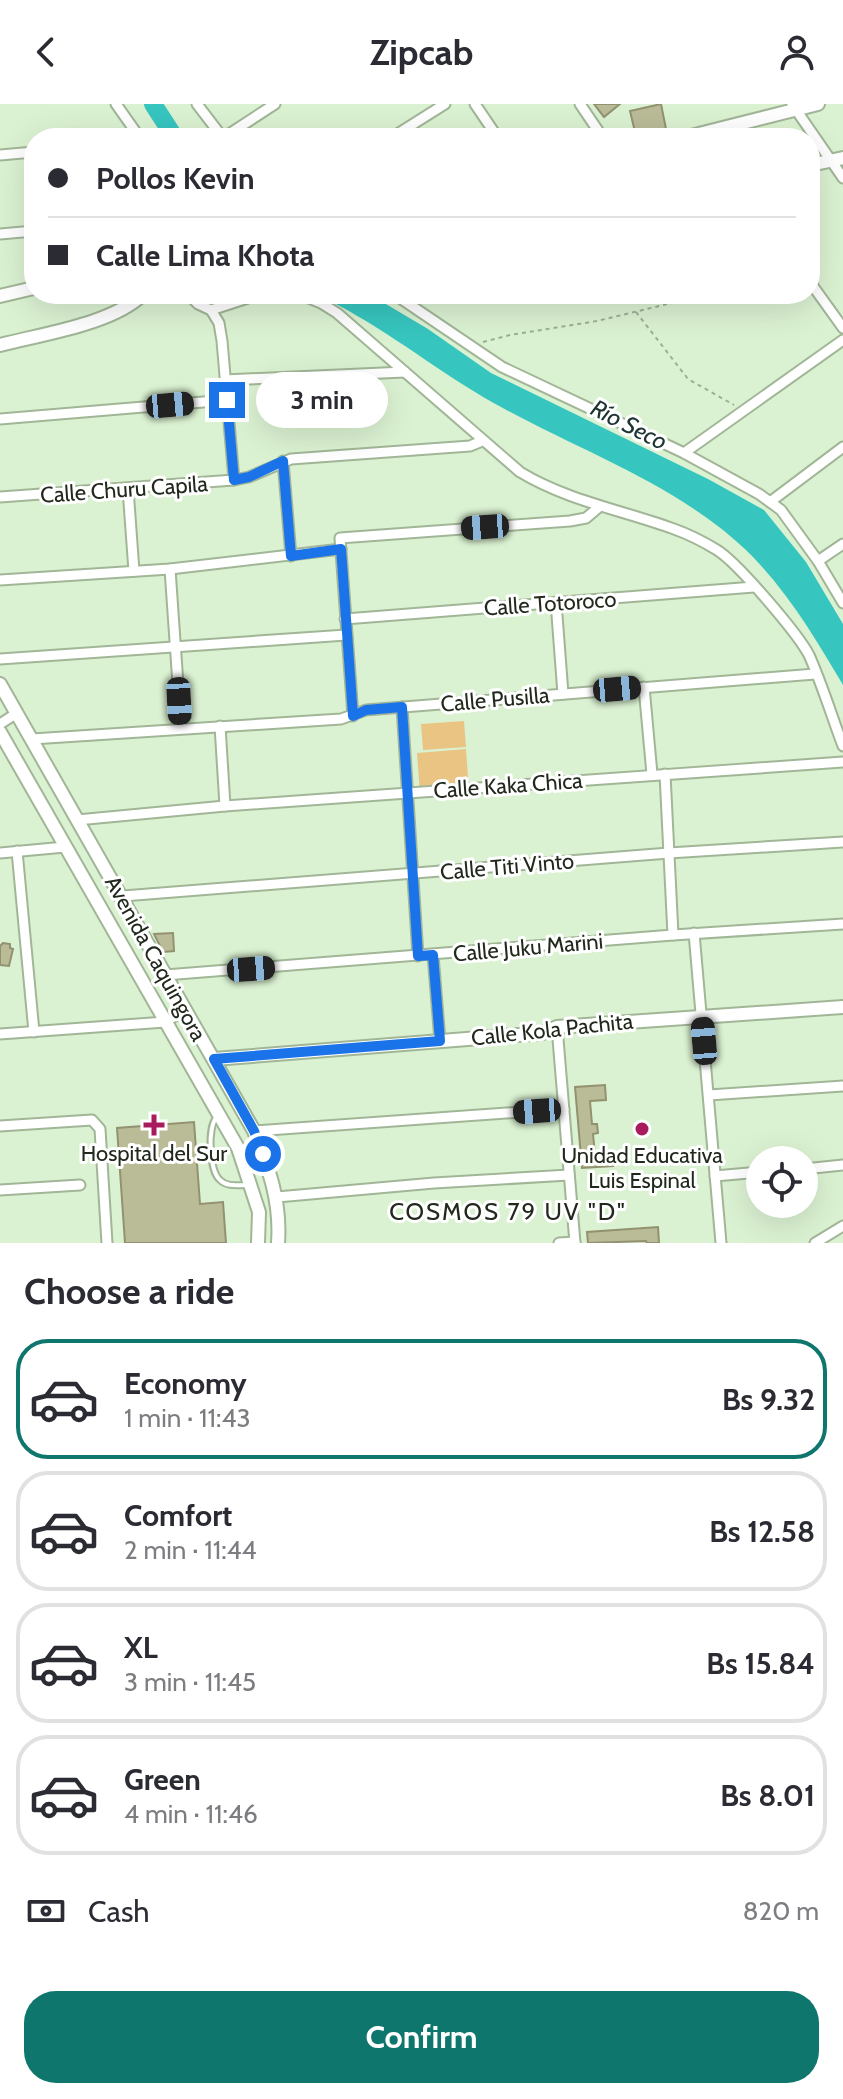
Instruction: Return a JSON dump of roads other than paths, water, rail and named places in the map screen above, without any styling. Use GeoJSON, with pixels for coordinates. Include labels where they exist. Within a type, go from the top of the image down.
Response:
{"type":"FeatureCollection","features":[{"type":"Feature","properties":{"kind":"street"},"geometry":{"type":"LineString","coordinates":[[116,104],[133,128]]}},
{"type":"Feature","properties":{"kind":"street"},"geometry":{"type":"LineString","coordinates":[[197,104],[215,128]]}},
{"type":"Feature","properties":{"kind":"street"},"geometry":{"type":"LineString","coordinates":[[238,128],[275,104]]}},
{"type":"Feature","properties":{"kind":"street"},"geometry":{"type":"LineString","coordinates":[[407,128],[445,104]]}},
{"type":"Feature","properties":{"kind":"street"},"geometry":{"type":"LineString","coordinates":[[475,104],[491,128]]}},
{"type":"Feature","properties":{"kind":"street"},"geometry":{"type":"LineString","coordinates":[[580,104],[596,128]]}},
{"type":"Feature","properties":{"kind":"street"},"geometry":{"type":"LineString","coordinates":[[719,128],[794,107],[818,104]]}},
{"type":"Feature","properties":{"kind":"street"},"geometry":{"type":"LineString","coordinates":[[794,107],[811,128]]}},
{"type":"Feature","properties":{"kind":"street"},"geometry":{"type":"LineString","coordinates":[[820,139],[837,160],[843,178]]}},
{"type":"Feature","properties":{"kind":"street"},"geometry":{"type":"LineString","coordinates":[[0,155],[24,153]]}},
{"type":"Feature","properties":{"kind":"street"},"geometry":{"type":"LineString","coordinates":[[0,234],[24,232]]}},
{"type":"Feature","properties":{"kind":"street"},"geometry":{"type":"LineString","coordinates":[[0,296],[24,290]]}},
{"type":"Feature","properties":{"kind":"street"},"geometry":{"type":"LineString","coordinates":[[820,296],[843,328]]}},
{"type":"Feature","properties":{"kind":"street"},"geometry":{"type":"LineString","coordinates":[[0,345],[111,316],[132,304]]}},
{"type":"Feature","properties":{"kind":"street"},"geometry":{"type":"LineString","coordinates":[[198,304],[211,310],[219,323],[234,480]]}},
{"type":"Feature","properties":{"kind":"street"},"geometry":{"type":"LineString","coordinates":[[211,310],[229,304]]}},
{"type":"Feature","properties":{"kind":"street"},"geometry":{"type":"LineString","coordinates":[[323,304],[337,313],[482,441],[537,483],[599,507],[675,529],[699,540],[733,563],[808,654],[843,746]]}},
{"type":"Feature","properties":{"kind":"street"},"geometry":{"type":"LineString","coordinates":[[409,304],[502,367],[684,453],[770,502],[781,510],[818,561],[843,603]]}},
{"type":"Feature","properties":{"kind":"street"},"geometry":{"type":"LineString","coordinates":[[684,453],[843,340]]}},
{"type":"Feature","properties":{"kind":"street"},"geometry":{"type":"LineString","coordinates":[[225,380],[405,372]]}},
{"type":"Feature","properties":{"kind":"street"},"geometry":{"type":"LineString","coordinates":[[0,419],[227,400]]}},
{"type":"Feature","properties":{"kind":"street","name":"Calle Churu Capila"},"geometry":{"type":"LineString","coordinates":[[0,497],[234,480],[249,477],[283,461],[301,458],[470,446],[482,441]]}},
{"type":"Feature","properties":{"kind":"street"},"geometry":{"type":"LineString","coordinates":[[770,502],[843,447]]}},
{"type":"Feature","properties":{"kind":"street"},"geometry":{"type":"LineString","coordinates":[[283,461],[291,556]]}},
{"type":"Feature","properties":{"kind":"street"},"geometry":{"type":"LineString","coordinates":[[128,489],[134,571]]}},
{"type":"Feature","properties":{"kind":"street"},"geometry":{"type":"LineString","coordinates":[[0,580],[170,569],[291,556],[340,543],[570,521],[586,518],[599,507]]}},
{"type":"Feature","properties":{"kind":"street"},"geometry":{"type":"LineString","coordinates":[[340,543],[353,716]]}},
{"type":"Feature","properties":{"kind":"street"},"geometry":{"type":"LineString","coordinates":[[818,561],[843,544]]}},
{"type":"Feature","properties":{"kind":"street"},"geometry":{"type":"LineString","coordinates":[[170,569],[181,728]]}},
{"type":"Feature","properties":{"kind":"street","name":"Calle Totoroco"},"geometry":{"type":"LineString","coordinates":[[345,619],[754,587]]}},
{"type":"Feature","properties":{"kind":"street"},"geometry":{"type":"LineString","coordinates":[[556,602],[563,694]]}},
{"type":"Feature","properties":{"kind":"street"},"geometry":{"type":"LineString","coordinates":[[0,659],[346,635]]}},
{"type":"Feature","properties":{"kind":"street","name":"Calle Pusilla"},"geometry":{"type":"LineString","coordinates":[[32,739],[341,719],[366,710],[815,674]]}},
{"type":"Feature","properties":{"kind":"street","name":"Avenida Caquingora"},"geometry":{"type":"LineString","coordinates":[[0,684],[254,1131],[273,1177],[280,1219],[278,1243]]}},
{"type":"Feature","properties":{"kind":"street"},"geometry":{"type":"LineString","coordinates":[[644,687],[652,774]]}},
{"type":"Feature","properties":{"kind":"street"},"geometry":{"type":"LineString","coordinates":[[402,707],[418,956]]}},
{"type":"Feature","properties":{"kind":"street"},"geometry":{"type":"LineString","coordinates":[[0,724],[17,713]]}},
{"type":"Feature","properties":{"kind":"street"},"geometry":{"type":"LineString","coordinates":[[220,726],[225,806]]}},
{"type":"Feature","properties":{"kind":"street","name":"Avenida Caquingora"},"geometry":{"type":"LineString","coordinates":[[0,732],[238,1148],[259,1212],[258,1243]]}},
{"type":"Feature","properties":{"kind":"street","name":"Calle Kaka Chica"},"geometry":{"type":"LineString","coordinates":[[77,820],[225,806],[843,762]]}},
{"type":"Feature","properties":{"kind":"street"},"geometry":{"type":"LineString","coordinates":[[665,774],[673,935]]}},
{"type":"Feature","properties":{"kind":"street","name":"Calle Titi Vinto"},"geometry":{"type":"LineString","coordinates":[[123,896],[843,842]]}},
{"type":"Feature","properties":{"kind":"street"},"geometry":{"type":"LineString","coordinates":[[0,853],[65,847]]}},
{"type":"Feature","properties":{"kind":"street"},"geometry":{"type":"LineString","coordinates":[[17,851],[34,1032]]}},
{"type":"Feature","properties":{"kind":"street","name":"Calle Juku Marini"},"geometry":{"type":"LineString","coordinates":[[165,975],[843,924]]}},
{"type":"Feature","properties":{"kind":"street"},"geometry":{"type":"LineString","coordinates":[[694,933],[721,1243]]}},
{"type":"Feature","properties":{"kind":"street"},"geometry":{"type":"LineString","coordinates":[[433,955],[440,1041]]}},
{"type":"Feature","properties":{"kind":"street","name":"Calle Kola Pachita"},"geometry":{"type":"LineString","coordinates":[[214,1059],[543,1033],[557,1027],[702,1015],[843,1007]]}},
{"type":"Feature","properties":{"kind":"street"},"geometry":{"type":"LineString","coordinates":[[0,1034],[165,1022],[185,1010]]}},
{"type":"Feature","properties":{"kind":"street"},"geometry":{"type":"LineString","coordinates":[[557,1027],[575,1242],[559,1243]]}},
{"type":"Feature","properties":{"kind":"street"},"geometry":{"type":"LineString","coordinates":[[709,1095],[843,1086]]}},
{"type":"Feature","properties":{"kind":"street"},"geometry":{"type":"LineString","coordinates":[[254,1131],[564,1109]]}},
{"type":"Feature","properties":{"kind":"street"},"geometry":{"type":"LineString","coordinates":[[0,1126],[92,1120],[100,1129],[107,1243]]}},
{"type":"Feature","properties":{"kind":"street"},"geometry":{"type":"LineString","coordinates":[[818,1168],[843,1165]]}},
{"type":"Feature","properties":{"kind":"street"},"geometry":{"type":"LineString","coordinates":[[715,1176],[746,1173]]}},
{"type":"Feature","properties":{"kind":"street"},"geometry":{"type":"LineString","coordinates":[[277,1197],[569,1175]]}},
{"type":"Feature","properties":{"kind":"street"},"geometry":{"type":"LineString","coordinates":[[0,1190],[80,1185]]}},
{"type":"Feature","properties":{"kind":"street"},"geometry":{"type":"LineString","coordinates":[[815,1243],[843,1226]]}},
{"type":"Feature","properties":{"kind":"lane"},"geometry":{"type":"LineString","coordinates":[[219,1115],[212,1122],[210,1132],[214,1170],[219,1180],[230,1185],[252,1185]]}},
{"type":"Feature","properties":{"kind":"water","name":"Río Seco"},"geometry":{"type":"Polygon","coordinates":[[[336,304],[386,304],[491,373],[708,479],[764,510],[806,562],[843,624],[843,685],[790,601],[752,556],[722,530],[655,485],[475,392],[336,304]]]}},
{"type":"Feature","properties":{"kind":"waterway","name":"Río Seco"},"geometry":{"type":"LineString","coordinates":[[153,104],[169,128]]}},
{"type":"Feature","properties":{"kind":"place","name":"Hospital del Sur"},"geometry":{"type":"Point","coordinates":[154,1125]}},
{"type":"Feature","properties":{"kind":"place","name":"Unidad Educativa Luis Espinal"},"geometry":{"type":"Point","coordinates":[642,1129]}},
{"type":"Feature","properties":{"kind":"district","name":"COSMOS 79 UV \"D\""},"geometry":{"type":"Point","coordinates":[508,1212]}}]}
